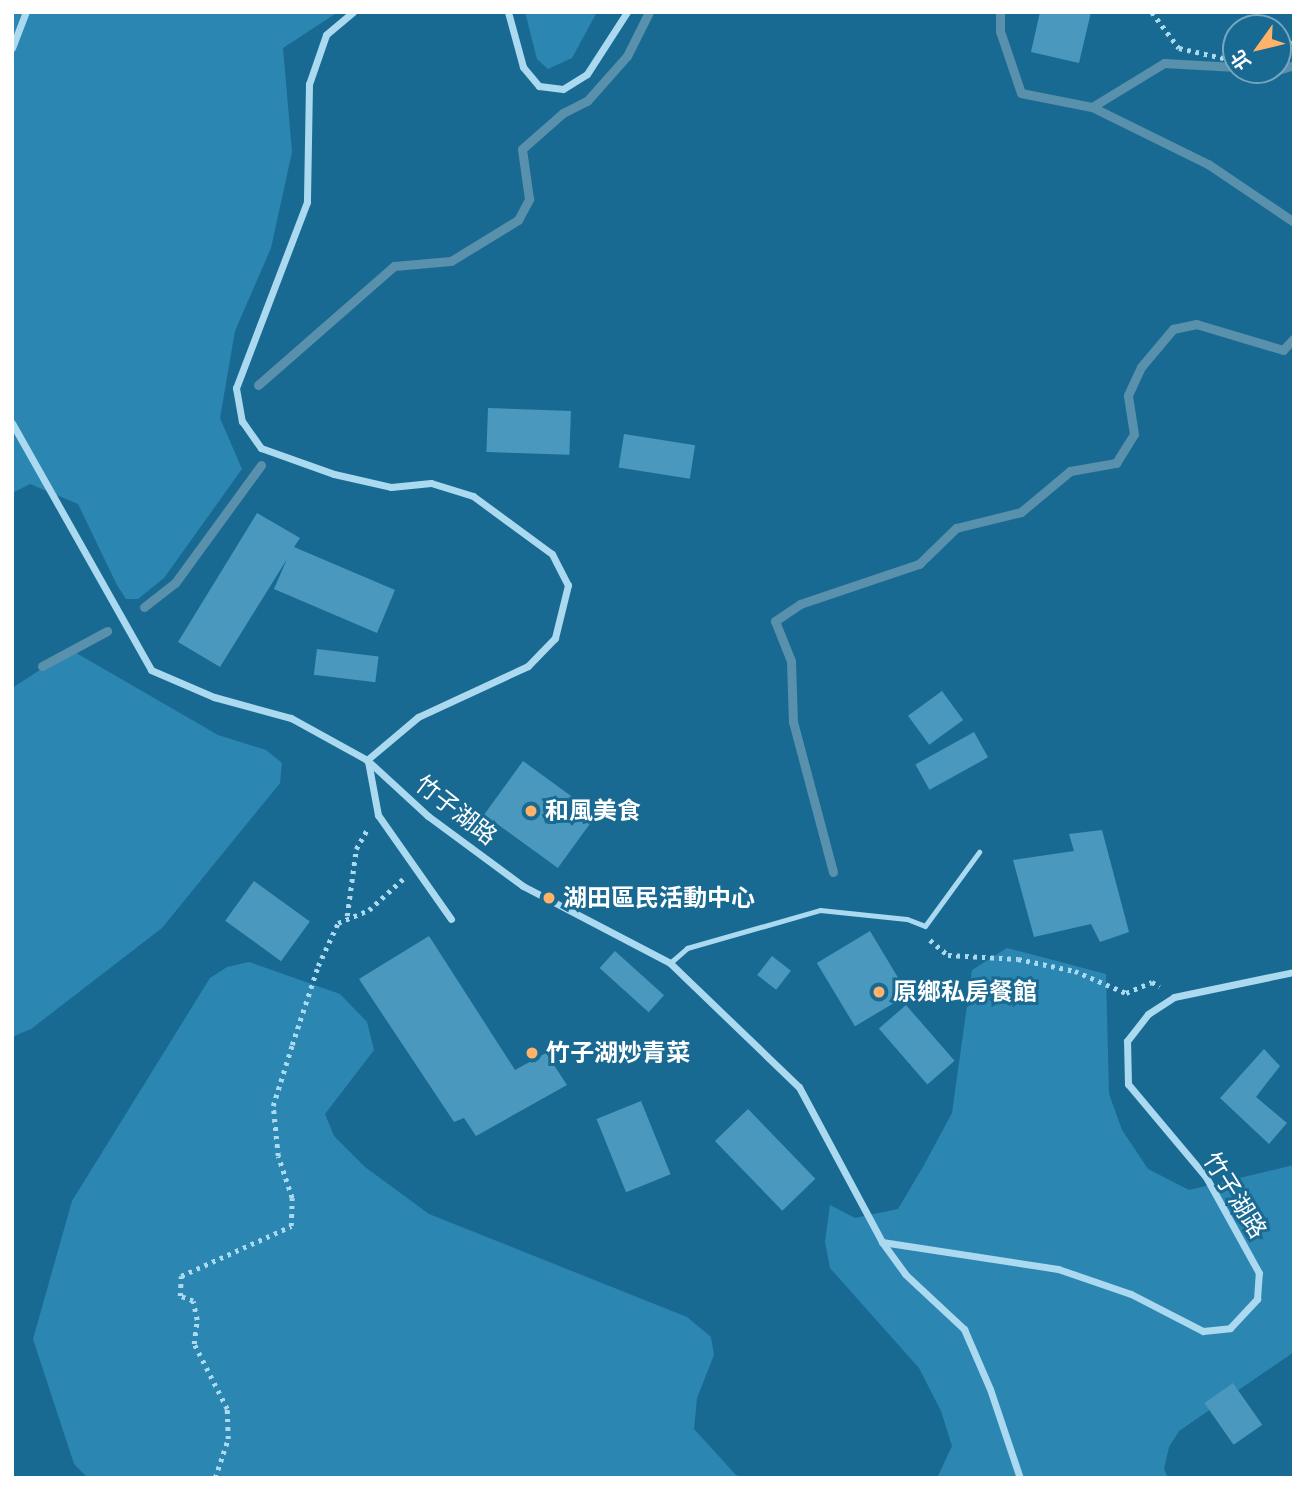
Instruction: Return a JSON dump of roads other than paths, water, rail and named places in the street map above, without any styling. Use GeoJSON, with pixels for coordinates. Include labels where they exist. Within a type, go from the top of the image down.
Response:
{"type":"FeatureCollection","features":[{"type":"Feature","properties":{"kind":"street"},"geometry":{"type":"LineString","coordinates":[[12,48],[26,12]]}},
{"type":"Feature","properties":{"kind":"street"},"geometry":{"type":"LineString","coordinates":[[353,12],[326,35],[309,84],[307,202],[236,388],[242,421],[261,448],[334,474],[391,487],[431,483],[473,496],[552,554],[568,585],[555,638],[528,666],[418,717],[368,760],[378,815],[451,919]]}},
{"type":"Feature","properties":{"kind":"street"},"geometry":{"type":"LineString","coordinates":[[508,12],[523,67],[539,86],[563,89],[587,75],[627,12]]}},
{"type":"Feature","properties":{"kind":"street","name":"竹子湖路"},"geometry":{"type":"LineString","coordinates":[[12,423],[151,670],[214,697],[291,718],[368,760],[428,816],[523,886],[670,963],[799,1087],[882,1242],[905,1274],[964,1329],[990,1389],[1020,1478]]}},
{"type":"Feature","properties":{"kind":"street","name":"竹子湖路"},"geometry":{"type":"LineString","coordinates":[[882,1242],[1058,1269],[1130,1294],[1203,1331],[1230,1328],[1248,1313],[1257,1299],[1259,1273],[1206,1177],[1128,1084],[1127,1041],[1148,1014],[1174,997],[1294,972]]}},
{"type":"Feature","properties":{"kind":"lane"},"geometry":{"type":"LineString","coordinates":[[670,963],[687,948],[820,910],[907,919],[925,926],[979,852]]}},
{"type":"Feature","properties":{"kind":"waterway"},"geometry":{"type":"LineString","coordinates":[[258,385],[394,266],[451,261],[518,220],[529,199],[522,149],[563,113],[587,101],[627,56],[649,12]]}},
{"type":"Feature","properties":{"kind":"waterway"},"geometry":{"type":"LineString","coordinates":[[1000,12],[1000,31],[1021,93],[1092,107],[1208,164],[1294,222]]}},
{"type":"Feature","properties":{"kind":"waterway"},"geometry":{"type":"LineString","coordinates":[[1092,107],[1164,63],[1222,66]]}},
{"type":"Feature","properties":{"kind":"waterway"},"geometry":{"type":"LineString","coordinates":[[833,872],[793,722],[791,661],[775,621],[800,604],[919,564],[956,528],[1021,512],[1070,471],[1116,463],[1134,434],[1128,395],[1141,367],[1173,329],[1196,324],[1283,350],[1294,338]]}},
{"type":"Feature","properties":{"kind":"waterway"},"geometry":{"type":"LineString","coordinates":[[144,607],[175,583],[261,465]]}},
{"type":"Feature","properties":{"kind":"waterway"},"geometry":{"type":"LineString","coordinates":[[42,666],[107,631]]}},
{"type":"Feature","properties":{"kind":"place","name":"和風美食"},"geometry":{"type":"Point","coordinates":[531,811]}},
{"type":"Feature","properties":{"kind":"place","name":"湖田區民活動中心"},"geometry":{"type":"Point","coordinates":[549,898]}},
{"type":"Feature","properties":{"kind":"place","name":"原鄉私房餐館"},"geometry":{"type":"Point","coordinates":[879,992]}},
{"type":"Feature","properties":{"kind":"place","name":"竹子湖炒青菜"},"geometry":{"type":"Point","coordinates":[532,1053]}}]}
